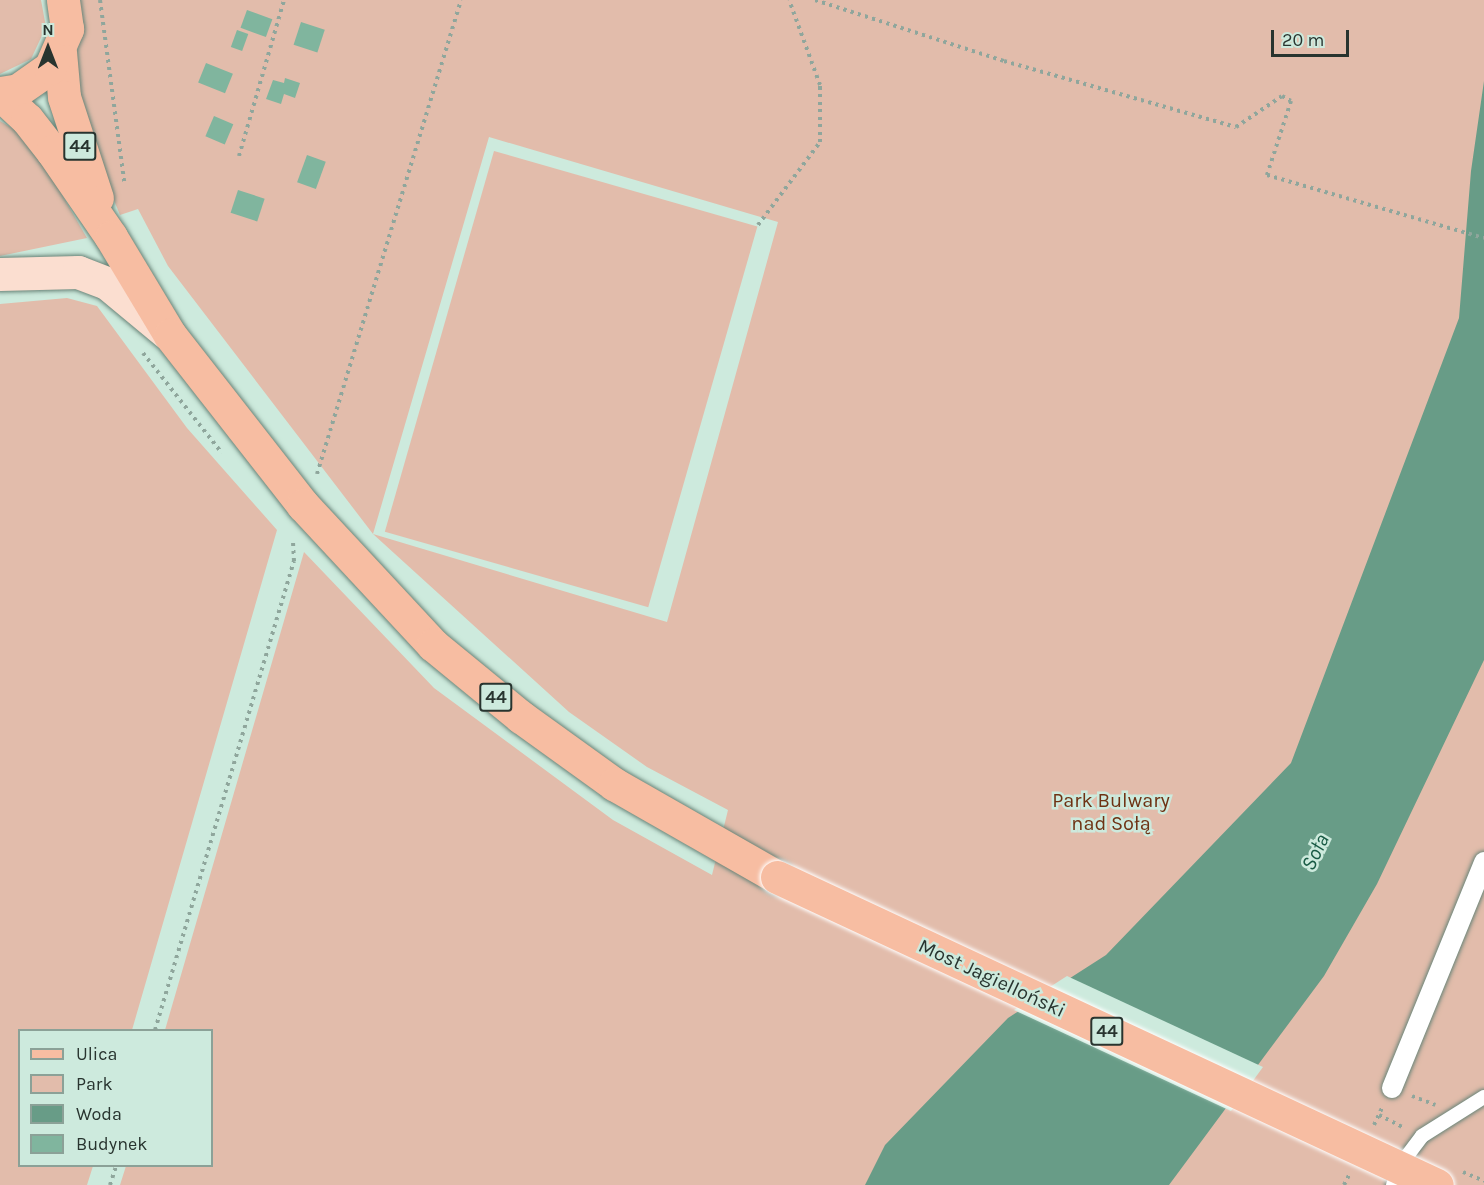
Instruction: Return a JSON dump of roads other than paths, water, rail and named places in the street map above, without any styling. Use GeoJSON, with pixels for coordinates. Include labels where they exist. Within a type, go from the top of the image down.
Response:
{"type":"FeatureCollection","features":[{"type":"Feature","properties":{"kind":"main road","name":"44"},"geometry":{"type":"LineString","coordinates":[[63,0],[67,29],[60,52],[64,97],[111,237]]}},
{"type":"Feature","properties":{"kind":"main road","name":"44"},"geometry":{"type":"LineString","coordinates":[[60,52],[35,81],[0,94],[27,118],[111,237],[170,335]]}},
{"type":"Feature","properties":{"kind":"main road"},"geometry":{"type":"LineString","coordinates":[[0,274],[78,272],[107,283],[170,335]]}},
{"type":"Feature","properties":{"kind":"main road","name":"Most Jagielloński"},"geometry":{"type":"LineString","coordinates":[[170,335],[303,505],[433,645],[521,717],[614,784],[777,877],[1437,1185]]}},
{"type":"Feature","properties":{"kind":"street"},"geometry":{"type":"LineString","coordinates":[[1392,1088],[1484,862]]}},
{"type":"Feature","properties":{"kind":"lane"},"geometry":{"type":"LineString","coordinates":[[1393,1185],[1404,1160],[1422,1137],[1484,1097]]}},
{"type":"Feature","properties":{"kind":"water","name":"Soła"},"geometry":{"type":"Polygon","coordinates":[[[1484,81],[1484,660],[1377,884],[1324,976],[1169,1185],[865,1185],[885,1145],[1008,1018],[1106,955],[1291,763],[1459,318],[1471,171],[1484,81]]]}},
{"type":"Feature","properties":{"kind":"park label","name":"Park Bulwary nad Sołą"},"geometry":{"type":"Point","coordinates":[1111,812]}}]}
